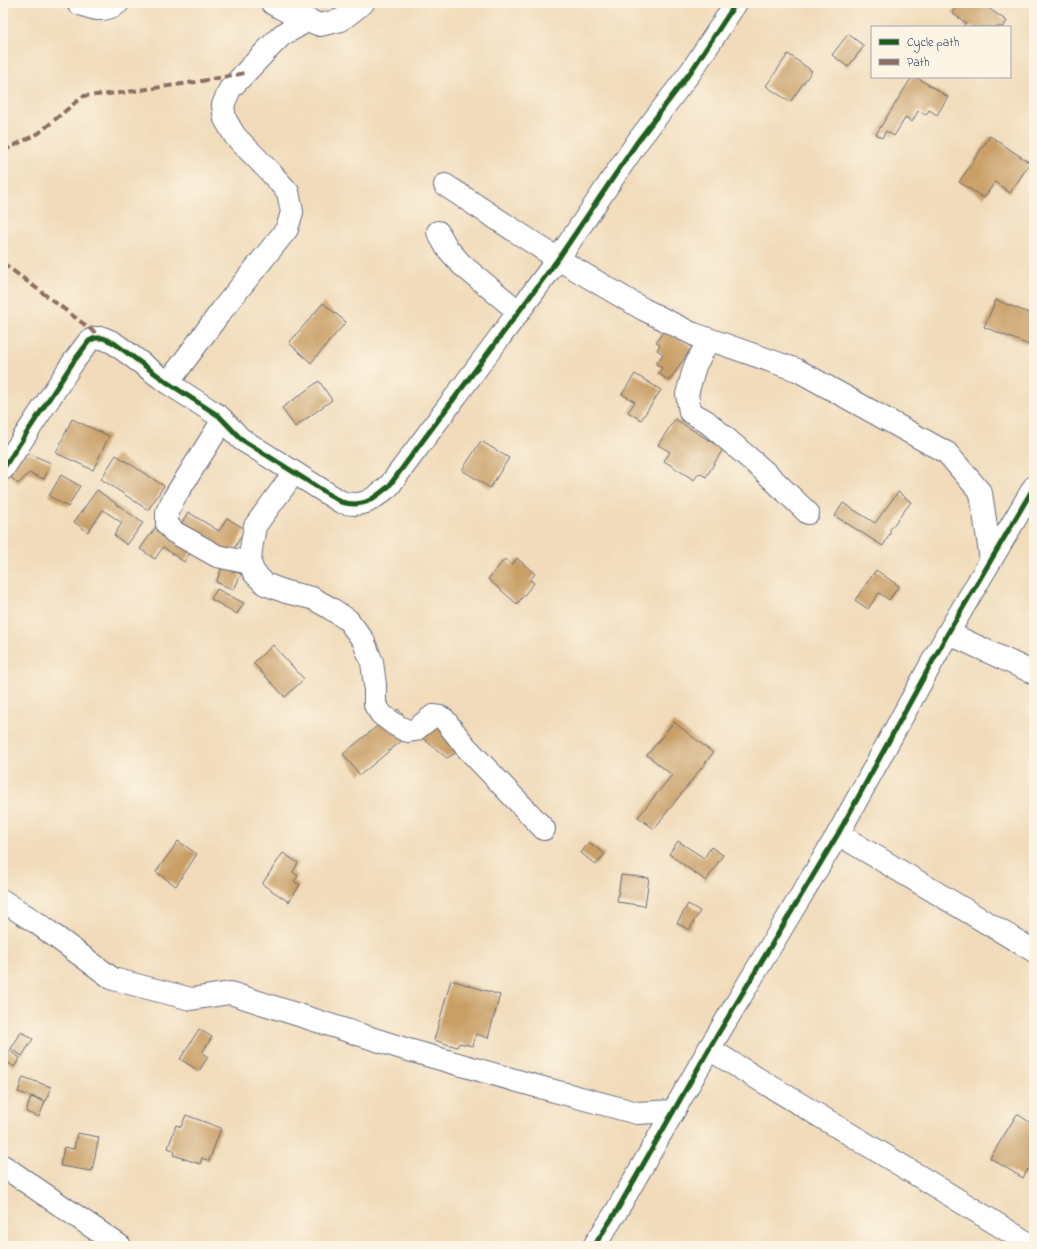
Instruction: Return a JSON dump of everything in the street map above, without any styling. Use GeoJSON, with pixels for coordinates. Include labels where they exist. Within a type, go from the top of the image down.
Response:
{"type":"FeatureCollection","features":[{"type":"Feature","properties":{"kind":"street"},"geometry":{"type":"LineString","coordinates":[[78,3],[94,10],[111,8],[118,3]]}},
{"type":"Feature","properties":{"kind":"street"},"geometry":{"type":"LineString","coordinates":[[272,3],[292,14],[320,25],[341,20],[363,3]]}},
{"type":"Feature","properties":{"kind":"street"},"geometry":{"type":"LineString","coordinates":[[3,468],[74,361],[89,341],[94,338],[103,338],[114,343],[168,383],[219,416],[240,439],[341,502],[358,505],[369,502],[389,486],[558,259],[638,142],[692,70],[736,3]]}},
{"type":"Feature","properties":{"kind":"street"},"geometry":{"type":"LineString","coordinates":[[168,383],[222,310],[287,229],[292,212],[288,192],[272,173],[235,136],[225,119],[223,105],[230,89],[270,46],[282,35],[309,20]]}},
{"type":"Feature","properties":{"kind":"street"},"geometry":{"type":"LineString","coordinates":[[445,184],[558,259],[643,309],[703,339],[706,345],[695,366],[686,394],[690,412],[706,421],[764,471],[808,513]]}},
{"type":"Feature","properties":{"kind":"street"},"geometry":{"type":"LineString","coordinates":[[438,232],[447,248],[462,266],[519,312]]}},
{"type":"Feature","properties":{"kind":"street"},"geometry":{"type":"LineString","coordinates":[[694,334],[797,370],[947,453],[981,493],[991,560]]}},
{"type":"Feature","properties":{"kind":"street"},"geometry":{"type":"LineString","coordinates":[[223,420],[174,498],[167,512],[167,524],[174,532],[217,556],[250,563]]}},
{"type":"Feature","properties":{"kind":"street"},"geometry":{"type":"LineString","coordinates":[[294,473],[256,526],[251,548],[250,563],[254,573],[265,584],[286,592],[312,598],[348,620],[363,640],[372,662],[375,685],[375,705],[381,714],[394,724],[409,731],[415,730],[433,716],[444,719],[466,747],[544,829]]}},
{"type":"Feature","properties":{"kind":"street"},"geometry":{"type":"LineString","coordinates":[[594,1246],[616,1212],[709,1049],[838,834],[948,633],[1034,487]]}},
{"type":"Feature","properties":{"kind":"street"},"geometry":{"type":"LineString","coordinates":[[948,633],[1034,673]]}},
{"type":"Feature","properties":{"kind":"street"},"geometry":{"type":"LineString","coordinates":[[838,834],[1034,951]]}},
{"type":"Feature","properties":{"kind":"street"},"geometry":{"type":"LineString","coordinates":[[3,901],[37,923],[112,979],[191,999],[230,993],[405,1049],[539,1087],[637,1113],[674,1111]]}},
{"type":"Feature","properties":{"kind":"street"},"geometry":{"type":"LineString","coordinates":[[709,1049],[977,1211],[1032,1246]]}},
{"type":"Feature","properties":{"kind":"street"},"geometry":{"type":"LineString","coordinates":[[3,1166],[120,1246]]}},
{"type":"Feature","properties":{"kind":"building"},"geometry":{"type":"Polygon","coordinates":[[[959,3],[981,3],[1007,21],[1004,26],[964,26],[966,23],[952,13],[959,3]]]}},
{"type":"Feature","properties":{"kind":"building"},"geometry":{"type":"Polygon","coordinates":[[[848,34],[864,46],[848,67],[832,55],[848,34]]]}},
{"type":"Feature","properties":{"kind":"building"},"geometry":{"type":"Polygon","coordinates":[[[788,54],[812,71],[790,102],[766,86],[788,54]]]}},
{"type":"Feature","properties":{"kind":"building"},"geometry":{"type":"Polygon","coordinates":[[[911,78],[918,78],[948,97],[937,115],[929,110],[926,115],[918,111],[912,122],[906,117],[894,136],[886,131],[882,138],[876,134],[911,78]]]}},
{"type":"Feature","properties":{"kind":"building"},"geometry":{"type":"Polygon","coordinates":[[[990,136],[1030,163],[1010,193],[995,182],[984,198],[959,182],[990,136]]]}},
{"type":"Feature","properties":{"kind":"building"},"geometry":{"type":"Polygon","coordinates":[[[996,300],[1034,315],[1034,347],[984,327],[996,300]]]}},
{"type":"Feature","properties":{"kind":"building"},"geometry":{"type":"Polygon","coordinates":[[[323,303],[346,322],[311,363],[289,343],[323,303]]]}},
{"type":"Feature","properties":{"kind":"building"},"geometry":{"type":"Polygon","coordinates":[[[665,329],[692,347],[669,381],[658,373],[662,368],[656,364],[663,354],[657,350],[660,345],[656,342],[665,329]]]}},
{"type":"Feature","properties":{"kind":"building"},"geometry":{"type":"Polygon","coordinates":[[[635,374],[661,390],[641,420],[628,412],[635,402],[622,394],[635,374]]]}},
{"type":"Feature","properties":{"kind":"building"},"geometry":{"type":"Polygon","coordinates":[[[319,381],[332,400],[295,427],[282,408],[319,381]]]}},
{"type":"Feature","properties":{"kind":"building"},"geometry":{"type":"Polygon","coordinates":[[[72,419],[109,436],[93,470],[56,453],[72,419]]]}},
{"type":"Feature","properties":{"kind":"building"},"geometry":{"type":"Polygon","coordinates":[[[675,419],[723,449],[706,477],[699,473],[694,480],[664,461],[670,452],[658,445],[675,419]]]}},
{"type":"Feature","properties":{"kind":"building"},"geometry":{"type":"Polygon","coordinates":[[[481,441],[509,458],[490,488],[462,470],[481,441]]]}},
{"type":"Feature","properties":{"kind":"building"},"geometry":{"type":"Polygon","coordinates":[[[16,448],[51,463],[44,479],[29,473],[18,484],[6,472],[16,448]]]}},
{"type":"Feature","properties":{"kind":"building"},"geometry":{"type":"Polygon","coordinates":[[[116,455],[164,486],[148,510],[101,479],[116,455]]]}},
{"type":"Feature","properties":{"kind":"building"},"geometry":{"type":"Polygon","coordinates":[[[61,475],[80,486],[68,507],[49,496],[61,475]]]}},
{"type":"Feature","properties":{"kind":"building"},"geometry":{"type":"Polygon","coordinates":[[[97,490],[143,523],[127,545],[114,535],[122,523],[103,510],[88,532],[74,522],[97,490]]]}},
{"type":"Feature","properties":{"kind":"building"},"geometry":{"type":"Polygon","coordinates":[[[898,492],[911,502],[889,531],[891,532],[883,546],[835,516],[843,503],[875,523],[898,492]]]}},
{"type":"Feature","properties":{"kind":"building"},"geometry":{"type":"Polygon","coordinates":[[[188,512],[219,531],[227,518],[245,529],[230,556],[180,526],[188,512]]]}},
{"type":"Feature","properties":{"kind":"building"},"geometry":{"type":"Polygon","coordinates":[[[160,521],[196,545],[184,562],[163,547],[155,559],[140,549],[160,521]]]}},
{"type":"Feature","properties":{"kind":"building"},"geometry":{"type":"Polygon","coordinates":[[[517,558],[535,574],[530,580],[534,583],[517,604],[488,579],[505,559],[512,565],[517,558]]]}},
{"type":"Feature","properties":{"kind":"building"},"geometry":{"type":"Polygon","coordinates":[[[223,566],[241,574],[234,590],[216,582],[223,566]]]}},
{"type":"Feature","properties":{"kind":"building"},"geometry":{"type":"Polygon","coordinates":[[[876,570],[899,586],[889,600],[879,593],[868,609],[855,600],[876,570]]]}},
{"type":"Feature","properties":{"kind":"building"},"geometry":{"type":"Polygon","coordinates":[[[217,589],[244,603],[237,614],[211,599],[217,589]]]}},
{"type":"Feature","properties":{"kind":"building"},"geometry":{"type":"Polygon","coordinates":[[[273,645],[304,679],[285,697],[253,663],[273,645]]]}},
{"type":"Feature","properties":{"kind":"building"},"geometry":{"type":"Polygon","coordinates":[[[398,709],[415,730],[360,775],[343,754],[398,709]]]}},
{"type":"Feature","properties":{"kind":"building"},"geometry":{"type":"Polygon","coordinates":[[[443,709],[466,747],[447,758],[420,736],[443,709]]]}},
{"type":"Feature","properties":{"kind":"building"},"geometry":{"type":"Polygon","coordinates":[[[674,722],[713,753],[654,829],[638,817],[672,775],[647,755],[674,722]]]}},
{"type":"Feature","properties":{"kind":"building"},"geometry":{"type":"Polygon","coordinates":[[[178,841],[197,854],[176,886],[156,872],[178,841]]]}},
{"type":"Feature","properties":{"kind":"building"},"geometry":{"type":"Polygon","coordinates":[[[678,841],[704,858],[711,847],[723,855],[706,881],[669,854],[678,841]]]}},
{"type":"Feature","properties":{"kind":"building"},"geometry":{"type":"Polygon","coordinates":[[[589,842],[605,854],[596,865],[581,853],[589,842]]]}},
{"type":"Feature","properties":{"kind":"building"},"geometry":{"type":"Polygon","coordinates":[[[283,853],[298,863],[293,872],[298,876],[294,881],[300,885],[289,902],[262,884],[283,853]]]}},
{"type":"Feature","properties":{"kind":"building"},"geometry":{"type":"Polygon","coordinates":[[[621,875],[649,878],[645,906],[617,902],[621,875]]]}},
{"type":"Feature","properties":{"kind":"building"},"geometry":{"type":"Polygon","coordinates":[[[688,904],[700,911],[689,930],[677,923],[688,904]]]}},
{"type":"Feature","properties":{"kind":"building"},"geometry":{"type":"Polygon","coordinates":[[[451,980],[500,995],[488,1038],[476,1034],[473,1046],[459,1043],[457,1047],[434,1040],[451,980]]]}},
{"type":"Feature","properties":{"kind":"building"},"geometry":{"type":"Polygon","coordinates":[[[199,1029],[212,1037],[202,1053],[208,1057],[199,1071],[180,1059],[199,1029]]]}},
{"type":"Feature","properties":{"kind":"building"},"geometry":{"type":"Polygon","coordinates":[[[21,1032],[33,1039],[22,1056],[11,1049],[21,1032]]]}},
{"type":"Feature","properties":{"kind":"building"},"geometry":{"type":"Polygon","coordinates":[[[3,1046],[20,1058],[14,1067],[3,1059],[3,1046]]]}},
{"type":"Feature","properties":{"kind":"building"},"geometry":{"type":"Polygon","coordinates":[[[23,1077],[51,1087],[46,1101],[18,1092],[23,1077]]]}},
{"type":"Feature","properties":{"kind":"building"},"geometry":{"type":"Polygon","coordinates":[[[31,1097],[45,1102],[39,1117],[26,1112],[31,1097]]]}},
{"type":"Feature","properties":{"kind":"building"},"geometry":{"type":"Polygon","coordinates":[[[1017,1114],[1034,1125],[1034,1173],[1028,1169],[1023,1178],[990,1158],[1017,1114]]]}},
{"type":"Feature","properties":{"kind":"building"},"geometry":{"type":"Polygon","coordinates":[[[186,1115],[221,1128],[209,1161],[202,1158],[200,1164],[173,1155],[175,1151],[168,1148],[176,1125],[181,1127],[186,1115]]]}},
{"type":"Feature","properties":{"kind":"building"},"geometry":{"type":"Polygon","coordinates":[[[77,1133],[99,1137],[92,1171],[60,1166],[64,1147],[74,1149],[77,1133]]]}},
{"type":"Feature","properties":{"kind":"marked path"},"geometry":{"type":"LineString","coordinates":[[3,151],[39,133],[83,96],[120,93],[245,73]]}},
{"type":"Feature","properties":{"kind":"marked path"},"geometry":{"type":"LineString","coordinates":[[3,263],[101,337]]}},
{"type":"Feature","properties":{"kind":"cycle path"},"geometry":{"type":"LineString","coordinates":[[3,469],[74,361],[89,341],[95,338],[103,338],[114,343],[168,383],[219,416],[241,439],[341,502],[356,504],[367,502],[372,499],[389,486],[558,259],[638,141],[692,70],[736,3]]}},
{"type":"Feature","properties":{"kind":"cycle path"},"geometry":{"type":"LineString","coordinates":[[594,1246],[616,1212],[709,1049],[838,834],[948,633],[1034,487]]}}]}
